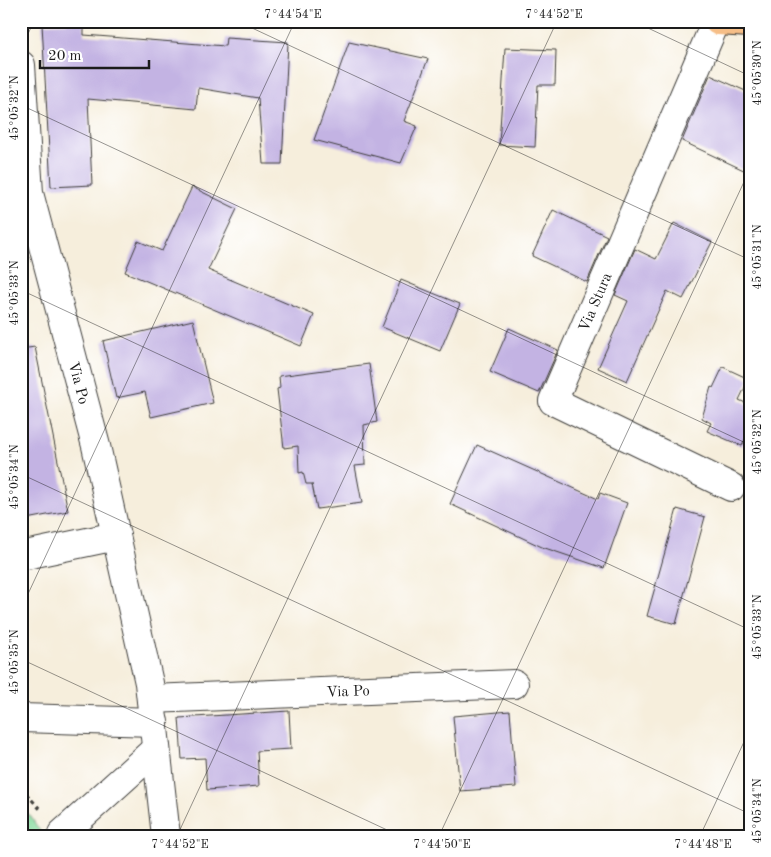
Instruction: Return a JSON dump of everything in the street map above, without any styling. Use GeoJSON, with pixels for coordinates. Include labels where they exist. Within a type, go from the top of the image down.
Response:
{"type":"FeatureCollection","features":[{"type":"Feature","properties":{"kind":"main road"},"geometry":{"type":"LineString","coordinates":[[717,21],[749,23]]}},
{"type":"Feature","properties":{"kind":"street","name":"Via Stura"},"geometry":{"type":"LineString","coordinates":[[717,21],[553,402],[731,487]]}},
{"type":"Feature","properties":{"kind":"street","name":"Via Po"},"geometry":{"type":"LineString","coordinates":[[21,65],[29,193],[96,446],[149,683],[166,836]]}},
{"type":"Feature","properties":{"kind":"street"},"geometry":{"type":"LineString","coordinates":[[21,556],[116,536]]}},
{"type":"Feature","properties":{"kind":"street","name":"Via Po"},"geometry":{"type":"LineString","coordinates":[[21,718],[514,684]]}},
{"type":"Feature","properties":{"kind":"street"},"geometry":{"type":"LineString","coordinates":[[62,834],[156,749]]}},
{"type":"Feature","properties":{"kind":"green space"},"geometry":{"type":"Polygon","coordinates":[[[21,806],[31,817],[43,836],[21,836],[21,806]]]}},
{"type":"Feature","properties":{"kind":"building"},"geometry":{"type":"Polygon","coordinates":[[[84,22],[84,35],[225,46],[226,38],[288,42],[282,164],[263,164],[258,98],[198,88],[196,109],[88,99],[92,185],[51,187],[42,24],[84,22]]]}},
{"type":"Feature","properties":{"kind":"building"},"geometry":{"type":"Polygon","coordinates":[[[349,42],[428,59],[404,121],[417,126],[401,163],[314,140],[349,42]]]}},
{"type":"Feature","properties":{"kind":"building"},"geometry":{"type":"Polygon","coordinates":[[[505,48],[556,50],[555,85],[538,85],[535,147],[499,145],[505,48]]]}},
{"type":"Feature","properties":{"kind":"building"},"geometry":{"type":"Polygon","coordinates":[[[710,75],[750,93],[750,173],[682,141],[710,75]]]}},
{"type":"Feature","properties":{"kind":"building"},"geometry":{"type":"Polygon","coordinates":[[[192,187],[237,209],[208,270],[314,315],[301,346],[125,272],[138,241],[162,251],[192,187]]]}},
{"type":"Feature","properties":{"kind":"building"},"geometry":{"type":"Polygon","coordinates":[[[553,210],[607,236],[587,282],[532,256],[553,210]]]}},
{"type":"Feature","properties":{"kind":"building"},"geometry":{"type":"Polygon","coordinates":[[[674,223],[712,242],[683,299],[667,291],[627,381],[598,368],[628,301],[615,295],[635,249],[656,259],[674,223]]]}},
{"type":"Feature","properties":{"kind":"building"},"geometry":{"type":"Polygon","coordinates":[[[401,280],[460,304],[440,351],[382,327],[401,280]]]}},
{"type":"Feature","properties":{"kind":"building"},"geometry":{"type":"Polygon","coordinates":[[[193,320],[213,403],[151,417],[145,392],[116,398],[103,341],[193,320]]]}},
{"type":"Feature","properties":{"kind":"building"},"geometry":{"type":"Polygon","coordinates":[[[509,328],[558,350],[539,393],[490,372],[509,328]]]}},
{"type":"Feature","properties":{"kind":"building"},"geometry":{"type":"Polygon","coordinates":[[[35,347],[68,511],[21,520],[21,349],[35,347]]]}},
{"type":"Feature","properties":{"kind":"building"},"geometry":{"type":"Polygon","coordinates":[[[369,364],[377,422],[364,425],[365,465],[355,466],[362,503],[317,509],[312,484],[306,484],[303,472],[299,473],[298,446],[284,448],[277,389],[280,388],[279,376],[369,364]]]}},
{"type":"Feature","properties":{"kind":"building"},"geometry":{"type":"Polygon","coordinates":[[[723,367],[749,379],[739,400],[750,405],[750,429],[742,446],[707,431],[711,423],[702,418],[711,387],[713,388],[723,367]]]}},
{"type":"Feature","properties":{"kind":"building"},"geometry":{"type":"Polygon","coordinates":[[[477,445],[598,499],[600,493],[627,503],[604,568],[542,547],[450,504],[477,445]]]}},
{"type":"Feature","properties":{"kind":"building"},"geometry":{"type":"Polygon","coordinates":[[[677,509],[705,517],[676,624],[647,616],[677,509]]]}},
{"type":"Feature","properties":{"kind":"building"},"geometry":{"type":"Polygon","coordinates":[[[289,711],[291,749],[257,751],[259,786],[207,790],[205,758],[182,759],[179,718],[289,711]]]}},
{"type":"Feature","properties":{"kind":"building"},"geometry":{"type":"Polygon","coordinates":[[[510,711],[516,787],[460,791],[453,716],[510,711]]]}}]}
